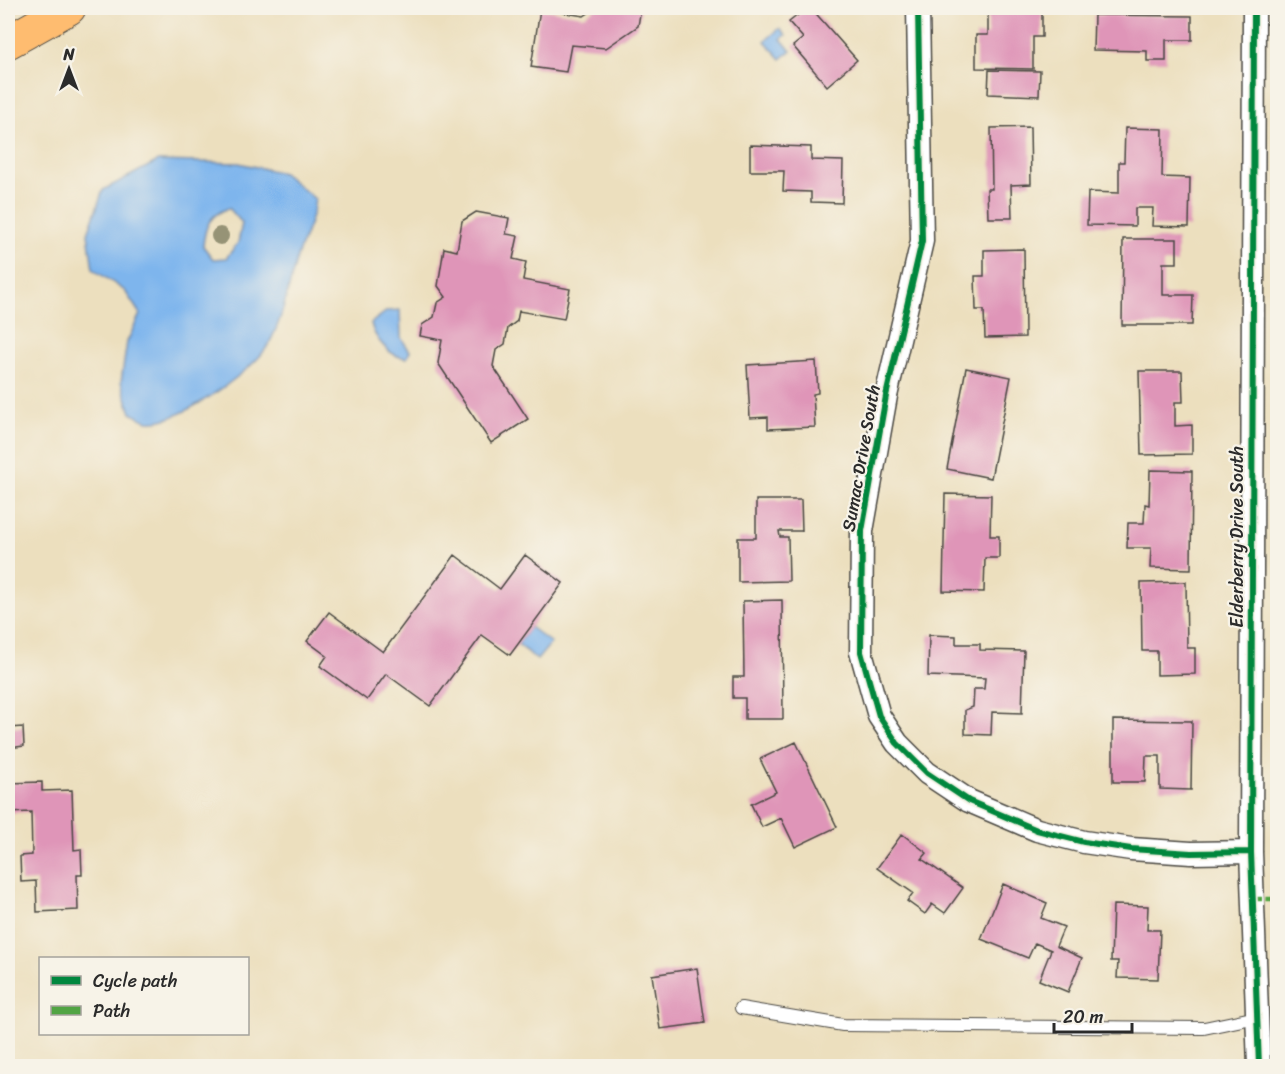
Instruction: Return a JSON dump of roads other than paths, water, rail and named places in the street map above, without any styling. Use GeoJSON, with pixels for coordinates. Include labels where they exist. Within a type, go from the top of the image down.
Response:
{"type":"FeatureCollection","features":[{"type":"Feature","properties":{"kind":"main road"},"geometry":{"type":"LineString","coordinates":[[8,42],[69,8]]}},
{"type":"Feature","properties":{"kind":"street","name":"Sumac Drive South"},"geometry":{"type":"LineString","coordinates":[[918,8],[922,241],[886,396],[862,531],[861,652],[879,716],[897,743],[927,773],[969,801],[1037,830],[1084,842],[1131,849],[1191,854],[1251,852]]}},
{"type":"Feature","properties":{"kind":"street","name":"Elderberry Drive South"},"geometry":{"type":"LineString","coordinates":[[1254,8],[1251,852],[1259,1066]]}},
{"type":"Feature","properties":{"kind":"lane"},"geometry":{"type":"LineString","coordinates":[[741,1008],[843,1025],[1204,1028],[1257,1017]]}},
{"type":"Feature","properties":{"kind":"water"},"geometry":{"type":"Polygon","coordinates":[[[780,28],[786,35],[781,39],[791,51],[781,59],[765,41],[780,28]]]}},
{"type":"Feature","properties":{"kind":"water"},"geometry":{"type":"Polygon","coordinates":[[[158,161],[239,163],[283,173],[315,199],[280,319],[261,355],[240,375],[209,397],[175,415],[160,420],[148,421],[131,413],[121,382],[127,342],[140,314],[125,291],[93,269],[88,233],[103,190],[158,161]],[[229,208],[217,214],[209,222],[203,246],[213,259],[226,258],[238,243],[242,223],[229,208]]]}},
{"type":"Feature","properties":{"kind":"water"},"geometry":{"type":"Polygon","coordinates":[[[400,310],[401,338],[410,351],[407,358],[389,351],[376,335],[371,323],[387,311],[400,310]]]}},
{"type":"Feature","properties":{"kind":"water"},"geometry":{"type":"Polygon","coordinates":[[[530,627],[551,643],[537,660],[518,644],[530,627]]]}}]}
